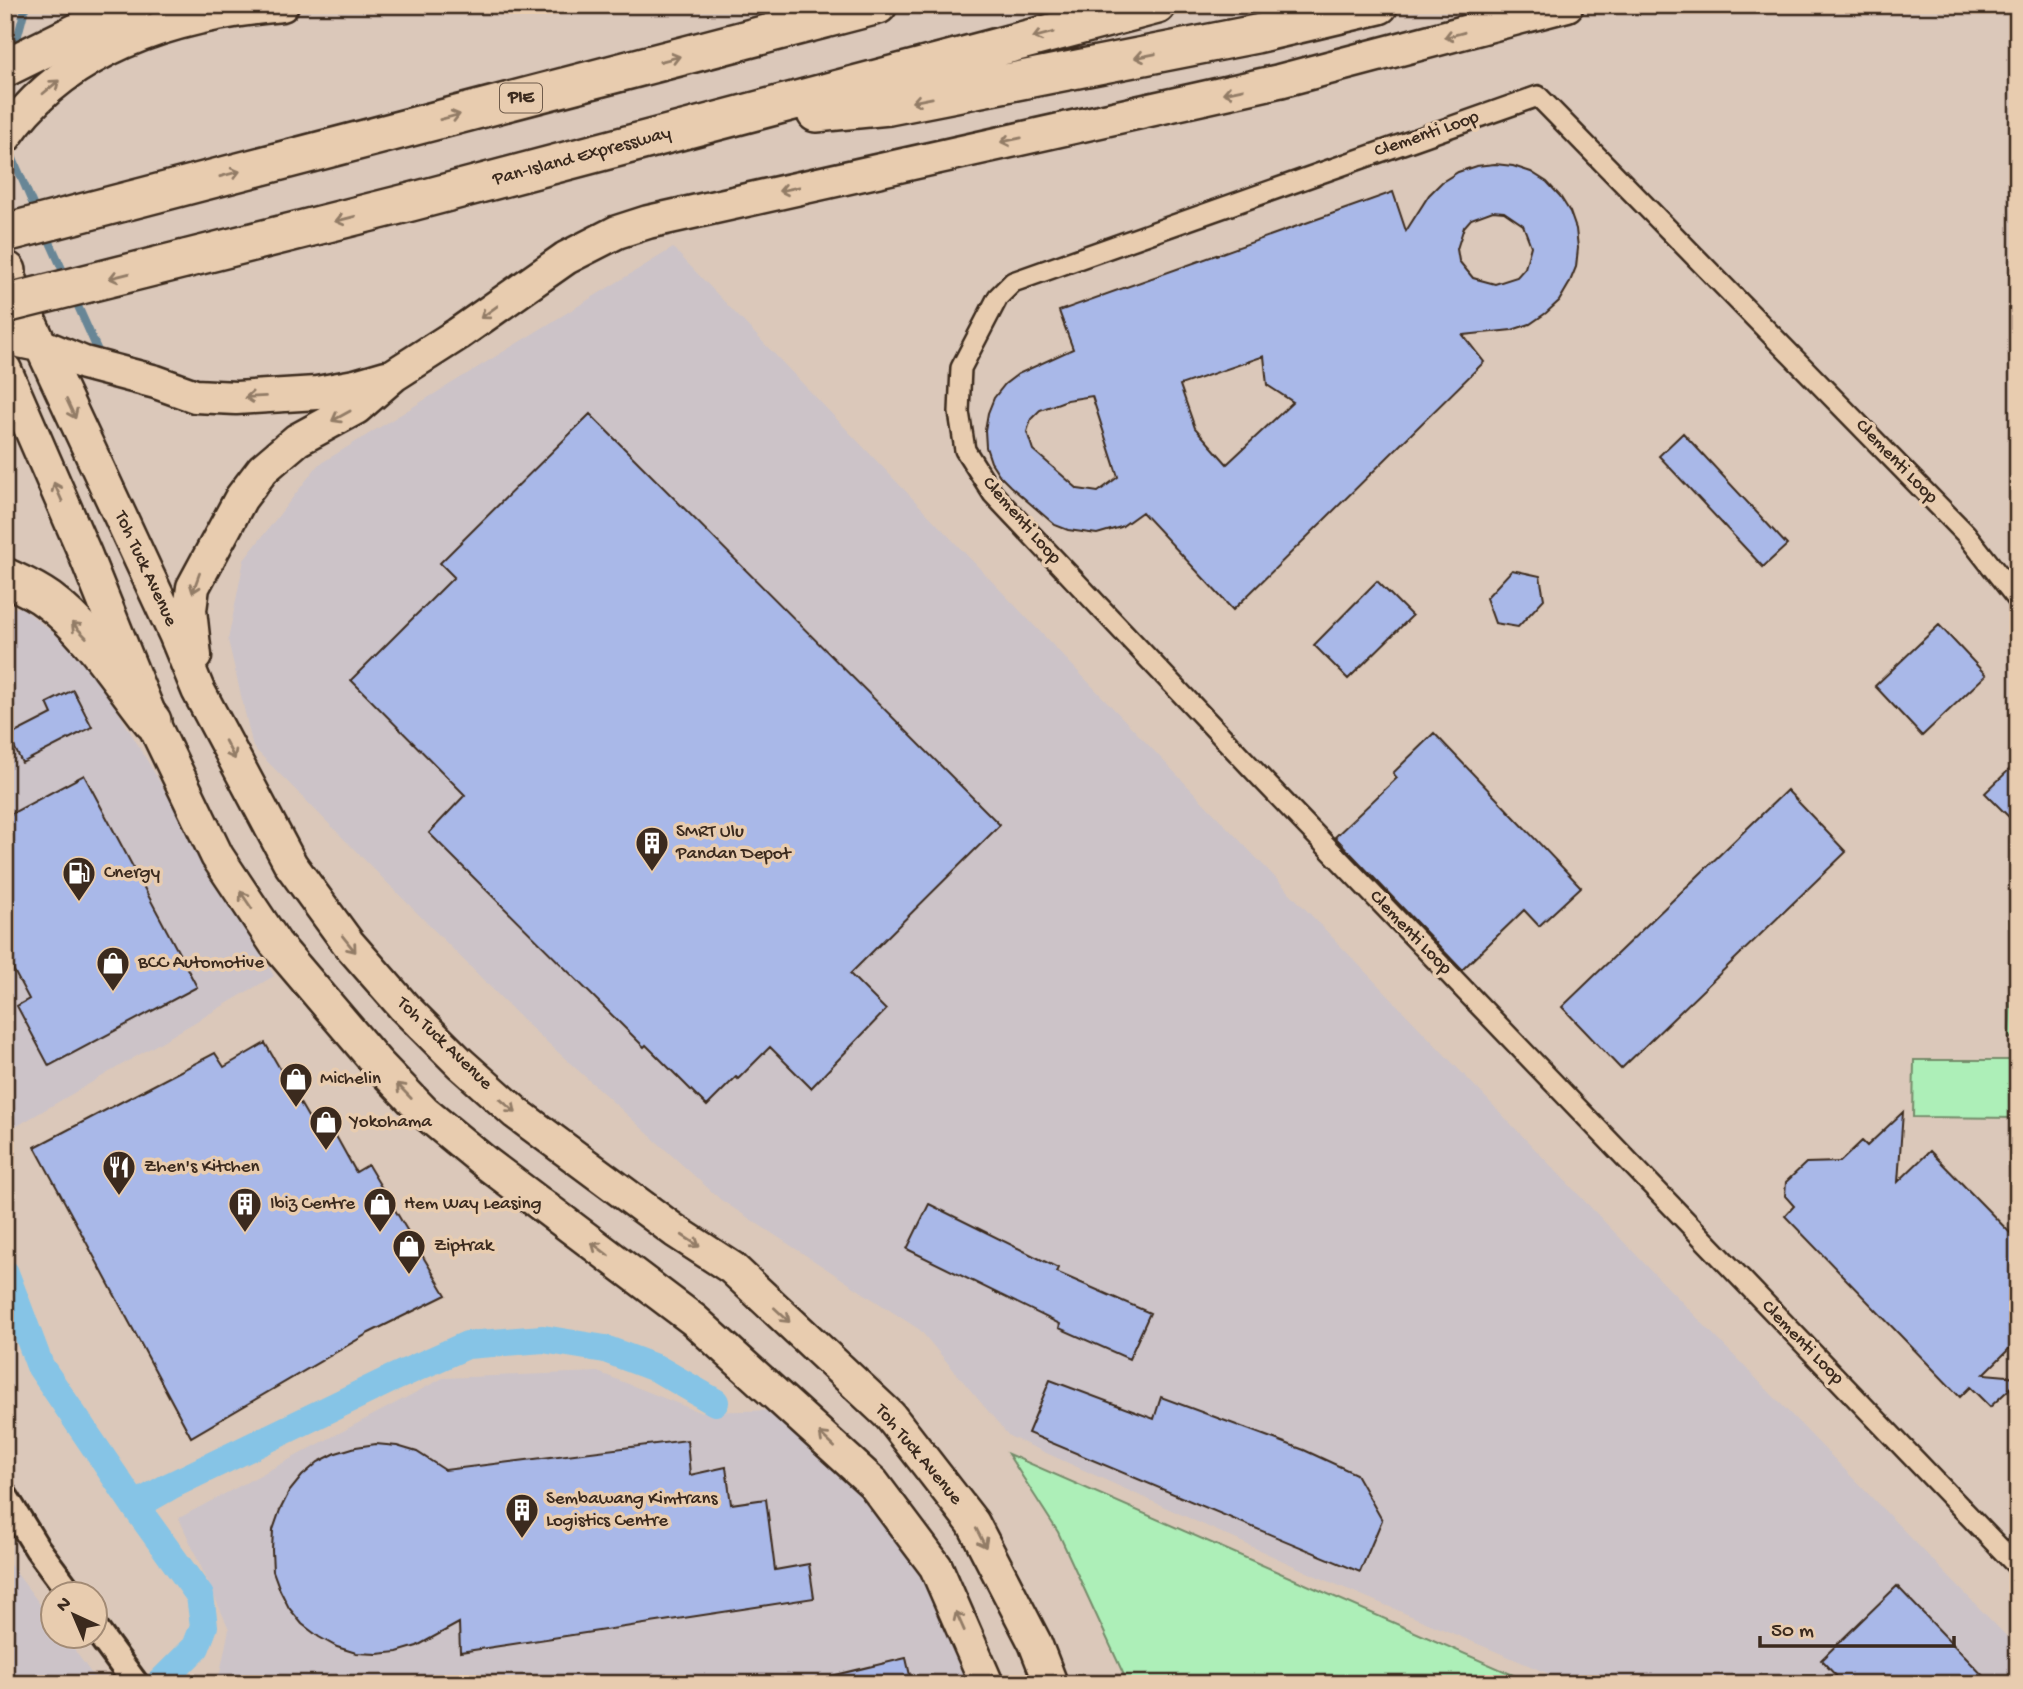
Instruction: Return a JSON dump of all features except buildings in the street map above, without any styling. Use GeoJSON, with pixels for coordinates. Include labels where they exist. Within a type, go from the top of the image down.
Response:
{"type":"FeatureCollection","features":[{"type":"Feature","properties":{"kind":"highway"},"geometry":{"type":"LineString","coordinates":[[5,68],[134,5]]}},
{"type":"Feature","properties":{"kind":"highway","name":"PIE"},"geometry":{"type":"LineString","coordinates":[[5,233],[878,5]]}},
{"type":"Feature","properties":{"kind":"highway","name":"Pan-Island Expressway"},"geometry":{"type":"LineString","coordinates":[[6,280],[185,259],[1157,5]]}},
{"type":"Feature","properties":{"kind":"highway"},"geometry":{"type":"LineString","coordinates":[[749,113],[797,114],[889,106],[1256,34],[1379,5]]}},
{"type":"Feature","properties":{"kind":"highway"},"geometry":{"type":"LineString","coordinates":[[5,577],[32,589],[51,602],[83,634],[152,721]]}},
{"type":"Feature","properties":{"kind":"main road"},"geometry":{"type":"LineString","coordinates":[[5,137],[44,92],[80,63],[114,46],[159,27],[219,12],[282,5]]}},
{"type":"Feature","properties":{"kind":"main road"},"geometry":{"type":"LineString","coordinates":[[198,690],[190,610],[192,587],[242,498],[263,469],[297,440],[356,408],[394,374],[458,334],[566,258],[617,232],[648,222],[1279,81],[1567,5]]}},
{"type":"Feature","properties":{"kind":"main road","name":"Toh Tuck Avenue"},"geometry":{"type":"LineString","coordinates":[[6,280],[43,346],[198,690],[291,865],[348,943],[404,1007],[460,1063],[516,1113],[675,1231],[732,1268],[890,1416],[973,1522],[1035,1643],[1051,1684]]}},
{"type":"Feature","properties":{"kind":"main road"},"geometry":{"type":"LineString","coordinates":[[5,338],[43,346],[84,363],[156,382],[195,396],[236,398],[317,393],[355,386],[394,374]]}},
{"type":"Feature","properties":{"kind":"main road"},"geometry":{"type":"LineString","coordinates":[[5,370],[85,554],[152,721],[217,856],[275,943],[377,1063],[424,1112],[486,1163],[694,1320],[873,1483],[936,1567],[987,1684]]}},
{"type":"Feature","properties":{"kind":"street","name":"Clementi Loop"},"geometry":{"type":"LineString","coordinates":[[2018,600],[1966,534],[1538,96],[1013,282],[998,296],[961,368],[959,412],[965,450],[993,494],[1263,780],[2018,1567]]}},
{"type":"Feature","properties":{"kind":"street"},"geometry":{"type":"LineString","coordinates":[[5,1496],[61,1580]]}},
{"type":"Feature","properties":{"kind":"street"},"geometry":{"type":"LineString","coordinates":[[108,1646],[136,1684]]}},
{"type":"Feature","properties":{"kind":"shaded area"},"geometry":{"type":"Polygon","coordinates":[[[673,248],[1643,1262],[2018,1648],[2018,1684],[1573,1684],[1316,1576],[1009,1436],[920,1330],[721,1200],[527,1024],[253,747],[228,640],[244,560],[318,465],[673,248]]]}},
{"type":"Feature","properties":{"kind":"shaded area"},"geometry":{"type":"Polygon","coordinates":[[[21,607],[88,660],[274,976],[5,1133],[5,610],[21,607]]]}},
{"type":"Feature","properties":{"kind":"shaded area"},"geometry":{"type":"Polygon","coordinates":[[[598,1372],[699,1412],[784,1410],[930,1569],[980,1684],[211,1684],[220,1673],[229,1629],[179,1518],[443,1378],[598,1372]]]}},
{"type":"Feature","properties":{"kind":"shaded area"},"geometry":{"type":"Polygon","coordinates":[[[5,1558],[38,1602],[38,1650],[74,1650],[99,1684],[5,1684],[5,1558]]]}},
{"type":"Feature","properties":{"kind":"green space"},"geometry":{"type":"Polygon","coordinates":[[[2011,993],[2018,994],[2018,1038],[2009,1038],[2011,993]]]}},
{"type":"Feature","properties":{"kind":"green space"},"geometry":{"type":"Polygon","coordinates":[[[1914,1060],[2018,1060],[2018,1118],[1913,1117],[1914,1060]]]}},
{"type":"Feature","properties":{"kind":"green space"},"geometry":{"type":"Polygon","coordinates":[[[1008,1454],[1534,1684],[1128,1684],[1058,1532],[1008,1454]]]}},
{"type":"Feature","properties":{"kind":"waterway"},"geometry":{"type":"LineString","coordinates":[[14,50],[26,5]]}},
{"type":"Feature","properties":{"kind":"waterway"},"geometry":{"type":"LineString","coordinates":[[11,154],[38,216]]}},
{"type":"Feature","properties":{"kind":"waterway"},"geometry":{"type":"LineString","coordinates":[[45,231],[67,280]]}},
{"type":"Feature","properties":{"kind":"waterway"},"geometry":{"type":"LineString","coordinates":[[73,295],[98,351]]}},
{"type":"Feature","properties":{"kind":"waterway"},"geometry":{"type":"LineString","coordinates":[[5,1273],[40,1366],[135,1506]]}},
{"type":"Feature","properties":{"kind":"waterway"},"geometry":{"type":"LineString","coordinates":[[159,1684],[196,1647],[204,1626],[200,1596],[135,1506],[170,1486],[467,1345],[543,1339],[605,1349],[658,1369],[715,1402]]}},
{"type":"Feature","properties":{"kind":"place","name":"SMRT Ulu Pandan Depot"},"geometry":{"type":"Point","coordinates":[652,873]}},
{"type":"Feature","properties":{"kind":"place","name":"Cnergy"},"geometry":{"type":"Point","coordinates":[79,903]}},
{"type":"Feature","properties":{"kind":"place","name":"BCC Automotive"},"geometry":{"type":"Point","coordinates":[113,993]}},
{"type":"Feature","properties":{"kind":"place","name":"Michelin"},"geometry":{"type":"Point","coordinates":[296,1109]}},
{"type":"Feature","properties":{"kind":"place","name":"Yokohama"},"geometry":{"type":"Point","coordinates":[326,1152]}},
{"type":"Feature","properties":{"kind":"place","name":"Zhen's Kitchen"},"geometry":{"type":"Point","coordinates":[119,1197]}},
{"type":"Feature","properties":{"kind":"place","name":"Ibiz Centre"},"geometry":{"type":"Point","coordinates":[245,1234]}},
{"type":"Feature","properties":{"kind":"place","name":"Hem Way Leasing"},"geometry":{"type":"Point","coordinates":[380,1234]}},
{"type":"Feature","properties":{"kind":"place","name":"Ziptrak"},"geometry":{"type":"Point","coordinates":[409,1276]}},
{"type":"Feature","properties":{"kind":"place","name":"Sembawang Kimtrans Logistics Centre"},"geometry":{"type":"Point","coordinates":[522,1540]}}]}
